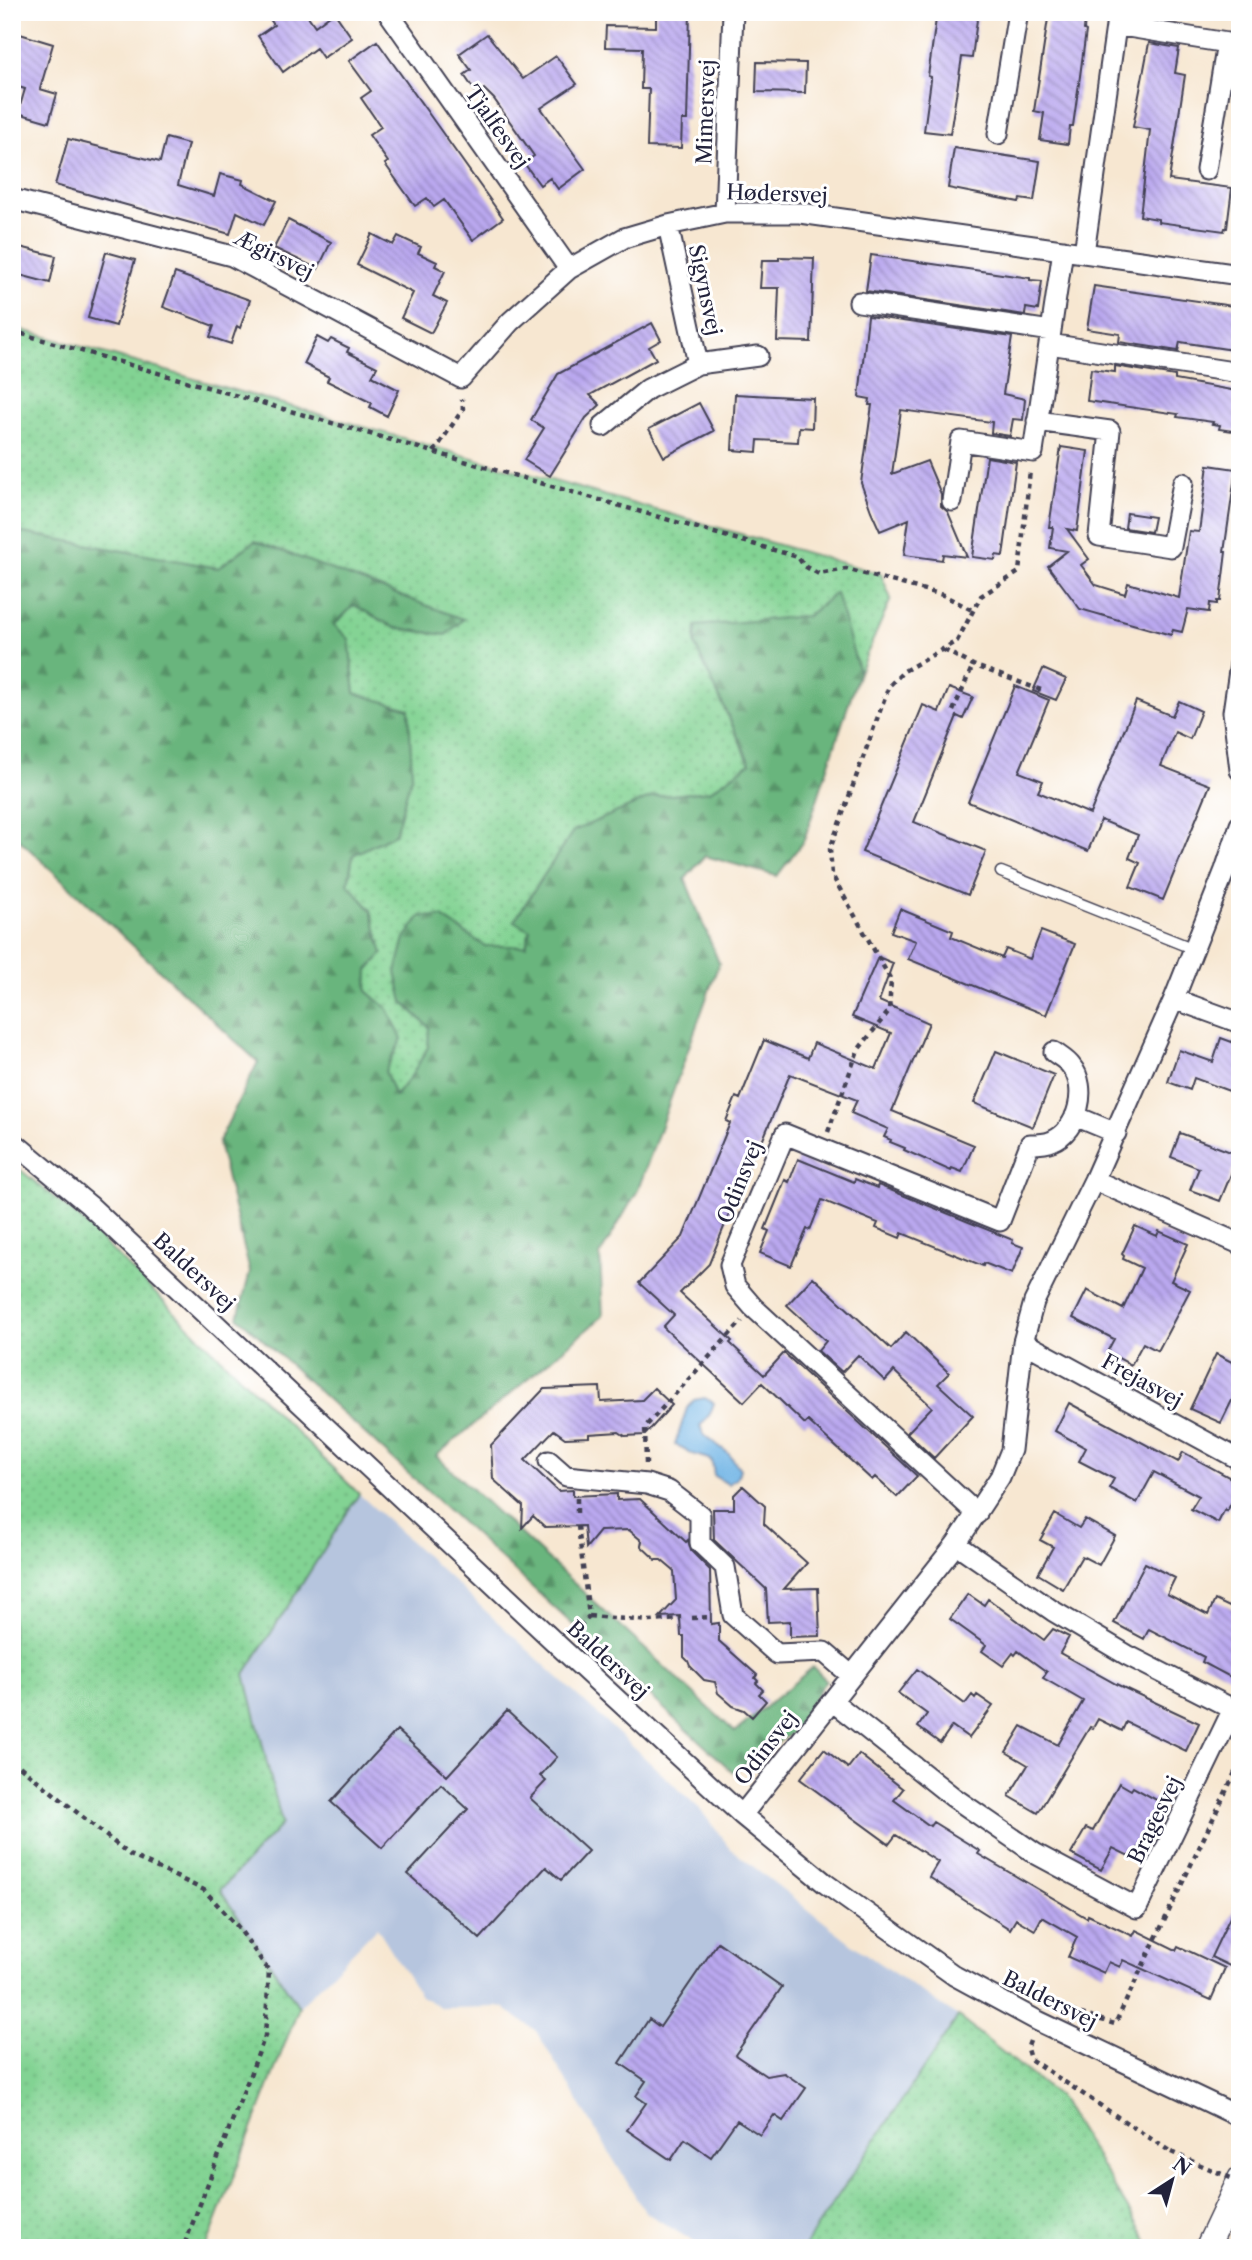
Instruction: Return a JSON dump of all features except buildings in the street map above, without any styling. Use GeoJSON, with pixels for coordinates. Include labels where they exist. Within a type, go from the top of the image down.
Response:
{"type":"FeatureCollection","features":[{"type":"Feature","properties":{"kind":"street","name":"Tjalfesvej"},"geometry":{"type":"LineString","coordinates":[[388,12],[569,269]]}},
{"type":"Feature","properties":{"kind":"street","name":"Mimersvej"},"geometry":{"type":"LineString","coordinates":[[725,213],[733,12]]}},
{"type":"Feature","properties":{"kind":"street"},"geometry":{"type":"LineString","coordinates":[[998,134],[1018,12]]}},
{"type":"Feature","properties":{"kind":"street"},"geometry":{"type":"LineString","coordinates":[[1084,253],[1117,18],[1227,43],[1206,170]]}},
{"type":"Feature","properties":{"kind":"street","name":"Ægirsvej"},"geometry":{"type":"LineString","coordinates":[[12,199],[232,256],[461,378]]}},
{"type":"Feature","properties":{"kind":"street","name":"Hødersvej"},"geometry":{"type":"LineString","coordinates":[[461,378],[510,322],[569,269],[624,238],[725,213],[800,213],[1240,275]]}},
{"type":"Feature","properties":{"kind":"street","name":"Sigynsvej"},"geometry":{"type":"LineString","coordinates":[[668,225],[698,364]]}},
{"type":"Feature","properties":{"kind":"street"},"geometry":{"type":"LineString","coordinates":[[952,501],[961,441],[1033,452],[1063,250]]}},
{"type":"Feature","properties":{"kind":"street"},"geometry":{"type":"LineString","coordinates":[[859,302],[1240,373]]}},
{"type":"Feature","properties":{"kind":"street","name":"Sigynsvej"},"geometry":{"type":"LineString","coordinates":[[603,426],[648,389],[698,364],[758,356]]}},
{"type":"Feature","properties":{"kind":"street"},"geometry":{"type":"LineString","coordinates":[[1037,421],[1110,431],[1099,536],[1171,547],[1183,483]]}},
{"type":"Feature","properties":{"kind":"street"},"geometry":{"type":"LineString","coordinates":[[1240,664],[1233,712],[1240,770]]}},
{"type":"Feature","properties":{"kind":"street","name":"Odinsvej"},"geometry":{"type":"LineString","coordinates":[[742,1815],[956,1544],[1000,1477],[1011,1450],[1023,1342],[1034,1302],[1116,1133],[1174,999],[1226,870],[1240,825]]}},
{"type":"Feature","properties":{"kind":"street"},"geometry":{"type":"LineString","coordinates":[[1174,999],[1240,1023]]}},
{"type":"Feature","properties":{"kind":"street"},"geometry":{"type":"LineString","coordinates":[[1054,1052],[1071,1065],[1078,1078],[1080,1100],[1075,1116],[1116,1133]]}},
{"type":"Feature","properties":{"kind":"street","name":"Odinsvej"},"geometry":{"type":"LineString","coordinates":[[977,1514],[753,1307],[735,1286],[730,1265],[785,1133],[1000,1221],[1030,1144],[1052,1142],[1066,1132],[1075,1116]]}},
{"type":"Feature","properties":{"kind":"street","name":"Baldersvej"},"geometry":{"type":"LineString","coordinates":[[12,1141],[89,1205],[742,1815],[826,1884],[895,1936],[955,1976],[1038,2021],[1240,2117]]}},
{"type":"Feature","properties":{"kind":"street"},"geometry":{"type":"LineString","coordinates":[[1094,1180],[1240,1244]]}},
{"type":"Feature","properties":{"kind":"street","name":"Frejasvej"},"geometry":{"type":"LineString","coordinates":[[1023,1342],[1240,1460]]}},
{"type":"Feature","properties":{"kind":"street"},"geometry":{"type":"LineString","coordinates":[[549,1461],[566,1476],[648,1484],[670,1491],[700,1515],[700,1543],[725,1567],[733,1615],[777,1654],[824,1652],[852,1676]]}},
{"type":"Feature","properties":{"kind":"street","name":"Bragesvej"},"geometry":{"type":"LineString","coordinates":[[832,1701],[963,1804],[1036,1854],[1137,1908],[1233,1709],[1127,1655],[1063,1617],[956,1544]]}},
{"type":"Feature","properties":{"kind":"street"},"geometry":{"type":"LineString","coordinates":[[1208,2248],[1240,2180]]}},
{"type":"Feature","properties":{"kind":"lane"},"geometry":{"type":"LineString","coordinates":[[1001,872],[1194,949]]}},
{"type":"Feature","properties":{"kind":"path"},"geometry":{"type":"LineString","coordinates":[[12,331],[798,557],[804,566],[819,573],[846,569],[943,595],[974,611]]}},
{"type":"Feature","properties":{"kind":"path"},"geometry":{"type":"LineString","coordinates":[[434,452],[463,409],[461,378]]}},
{"type":"Feature","properties":{"kind":"path"},"geometry":{"type":"LineString","coordinates":[[822,1148],[858,1050],[888,1010],[891,980],[832,875],[830,849],[889,686],[904,671],[957,642],[981,596],[1019,572],[1033,452]]}},
{"type":"Feature","properties":{"kind":"path"},"geometry":{"type":"LineString","coordinates":[[943,650],[973,665],[1041,690]]}},
{"type":"Feature","properties":{"kind":"path"},"geometry":{"type":"LineString","coordinates":[[953,711],[973,665]]}},
{"type":"Feature","properties":{"kind":"path"},"geometry":{"type":"LineString","coordinates":[[648,1484],[645,1427],[730,1337],[753,1307]]}},
{"type":"Feature","properties":{"kind":"path"},"geometry":{"type":"LineString","coordinates":[[578,1526],[589,1616]]}},
{"type":"Feature","properties":{"kind":"path"},"geometry":{"type":"LineString","coordinates":[[560,1647],[589,1616]]}},
{"type":"Feature","properties":{"kind":"path"},"geometry":{"type":"LineString","coordinates":[[589,1616],[680,1619]]}},
{"type":"Feature","properties":{"kind":"path"},"geometry":{"type":"LineString","coordinates":[[12,1760],[130,1855],[204,1890],[238,1927],[269,1971],[265,2036],[183,2248]]}},
{"type":"Feature","properties":{"kind":"path"},"geometry":{"type":"LineString","coordinates":[[1240,1762],[1115,2024],[1049,2004],[1038,2021],[1027,2049],[1030,2059],[1171,2152],[1240,2180]]}},
{"type":"Feature","properties":{"kind":"shaded area"},"geometry":{"type":"Polygon","coordinates":[[[359,1494],[699,1808],[731,1849],[860,1950],[958,2017],[803,2248],[704,2248],[645,2212],[536,2031],[503,2007],[442,2008],[420,1996],[377,1927],[299,2007],[220,1890],[282,1824],[245,1673],[359,1494]]]}},
{"type":"Feature","properties":{"kind":"green space"},"geometry":{"type":"Polygon","coordinates":[[[12,327],[881,574],[891,599],[859,672],[835,594],[807,616],[696,627],[695,645],[750,763],[710,791],[652,797],[514,921],[530,930],[526,946],[485,946],[442,917],[403,1002],[429,1027],[429,1047],[412,1075],[394,1097],[385,1071],[388,1009],[367,991],[371,910],[348,884],[353,855],[355,693],[349,639],[334,625],[354,605],[395,628],[446,635],[463,619],[218,568],[12,531],[12,327]]]}},
{"type":"Feature","properties":{"kind":"green space"},"geometry":{"type":"Polygon","coordinates":[[[12,531],[218,568],[255,541],[463,619],[446,635],[395,628],[354,605],[334,625],[349,639],[355,693],[409,709],[412,774],[395,834],[353,855],[348,884],[371,910],[383,954],[368,970],[367,991],[388,1009],[402,1039],[385,1071],[395,1096],[412,1075],[428,1047],[429,1027],[403,1002],[396,972],[405,938],[421,916],[442,917],[485,946],[526,946],[530,930],[514,921],[573,831],[652,797],[710,791],[750,763],[695,645],[696,626],[807,616],[836,593],[859,672],[804,840],[777,876],[705,856],[685,879],[719,963],[638,1190],[600,1255],[603,1316],[436,1456],[735,1732],[813,1667],[826,1680],[792,1733],[733,1772],[238,1317],[250,1272],[218,1143],[258,1062],[12,833],[12,531]]]}},
{"type":"Feature","properties":{"kind":"green space"},"geometry":{"type":"Polygon","coordinates":[[[12,1163],[78,1217],[359,1494],[245,1674],[282,1824],[220,1890],[299,2007],[206,2248],[12,2248],[12,1163]]]}},
{"type":"Feature","properties":{"kind":"green space"},"geometry":{"type":"Polygon","coordinates":[[[958,2017],[1058,2096],[1147,2240],[1143,2248],[803,2248],[958,2017]]]}},
{"type":"Feature","properties":{"kind":"water"},"geometry":{"type":"Polygon","coordinates":[[[705,1398],[714,1403],[710,1414],[700,1426],[704,1435],[728,1453],[740,1469],[737,1478],[728,1484],[714,1476],[712,1461],[675,1445],[687,1408],[694,1400],[705,1398]]]}}]}
